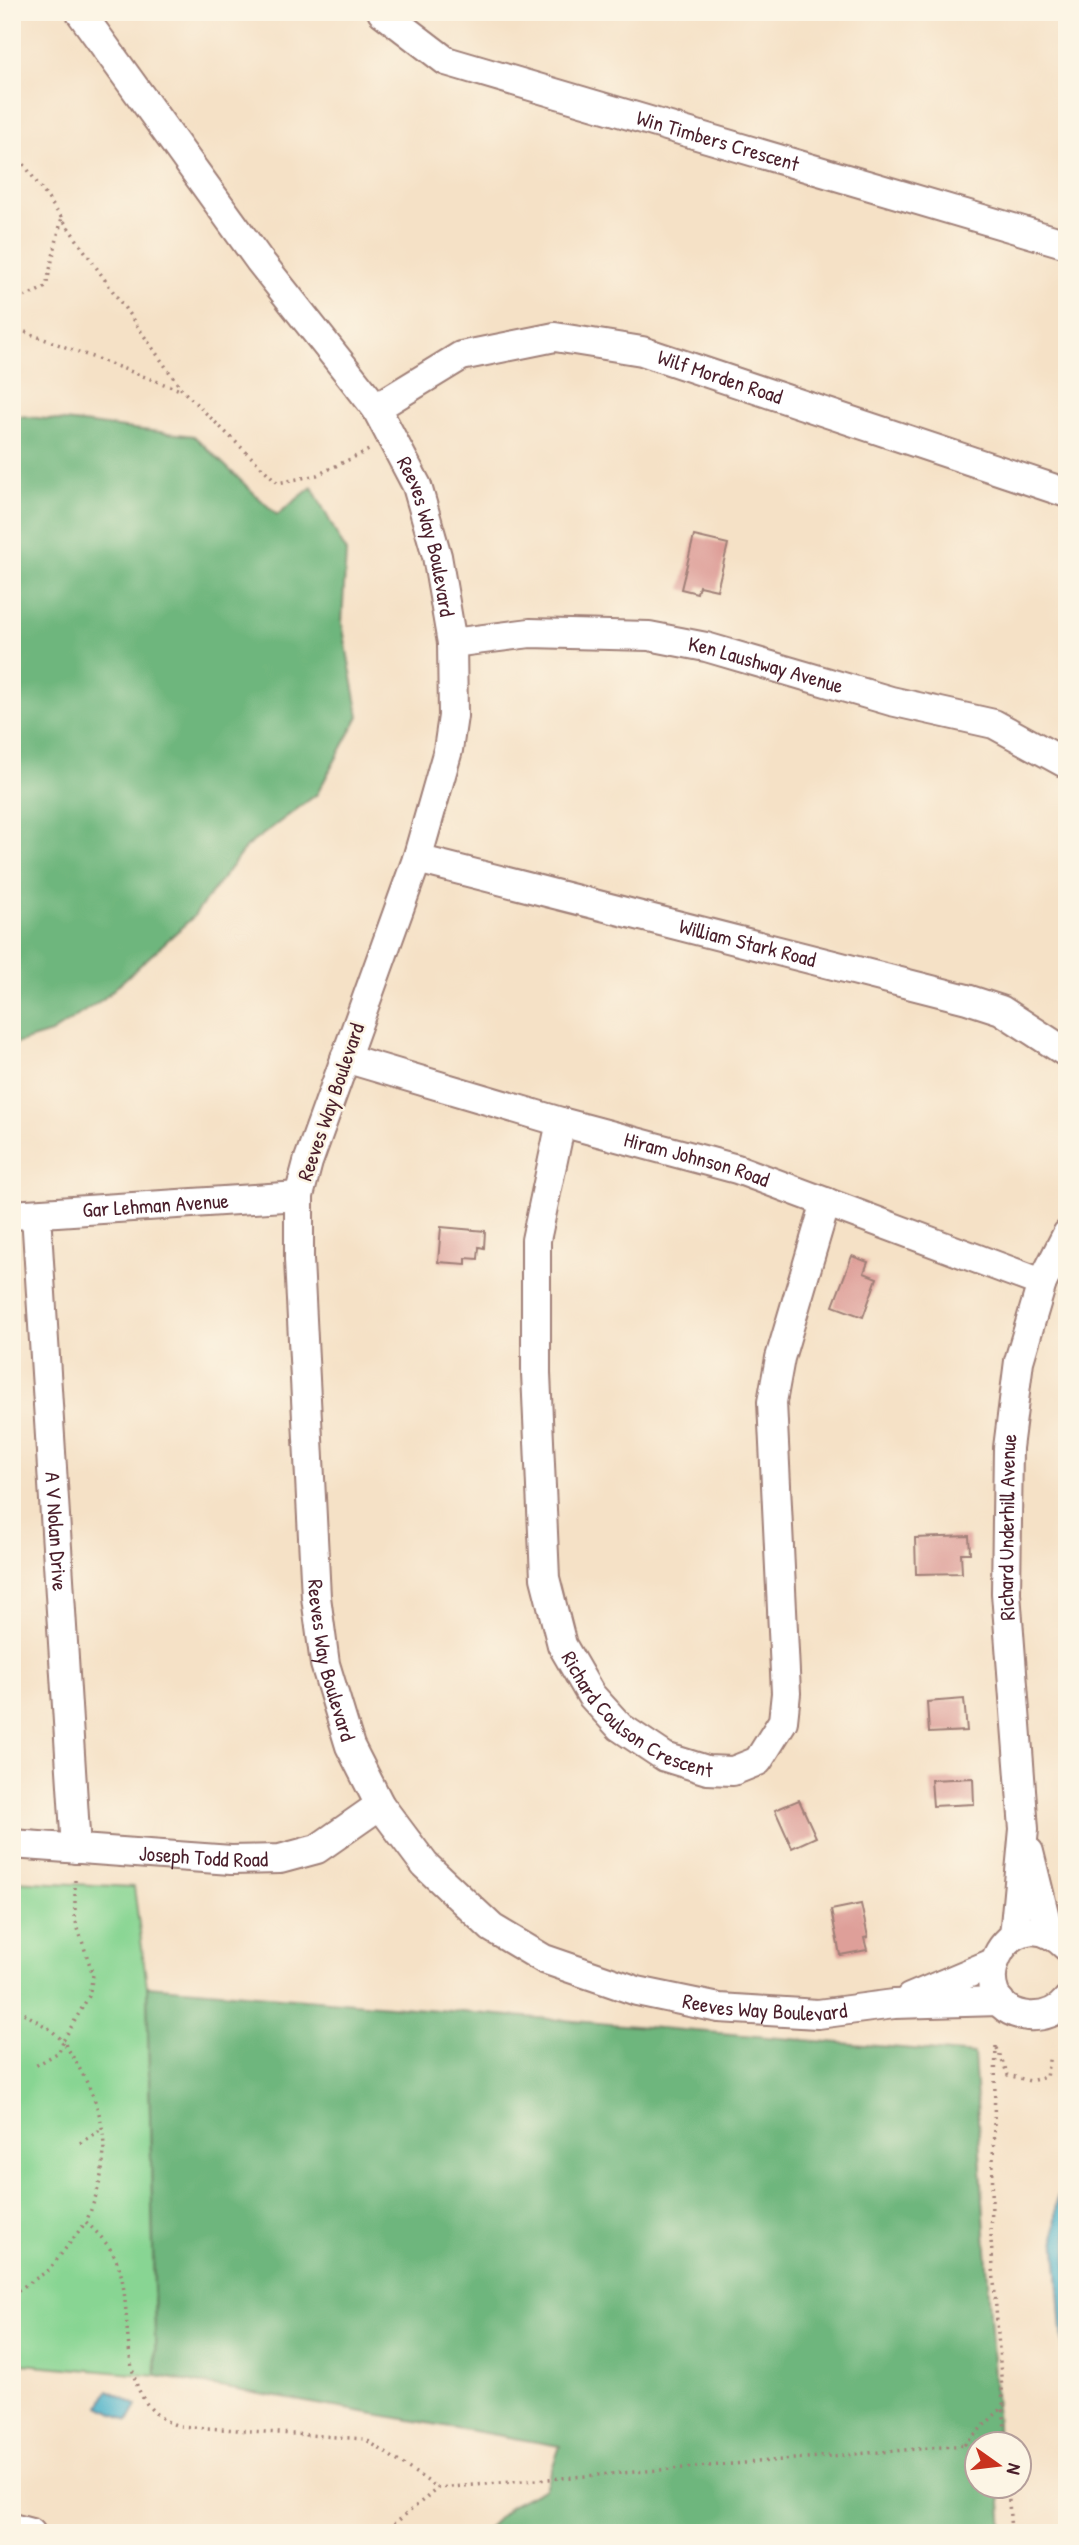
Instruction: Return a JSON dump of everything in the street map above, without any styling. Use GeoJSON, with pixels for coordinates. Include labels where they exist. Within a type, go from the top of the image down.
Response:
{"type":"FeatureCollection","features":[{"type":"Feature","properties":{"kind":"street","name":"Reeves Way Boulevard"},"geometry":{"type":"LineString","coordinates":[[79,12],[260,260],[376,408],[417,486],[437,556],[452,643],[453,716],[448,750],[417,859],[345,1058],[299,1196],[300,1287],[317,1610],[325,1664],[350,1746],[380,1805],[434,1874],[492,1927],[544,1959],[637,1991],[719,2008],[818,2014],[894,2004],[1000,2001]]}},
{"type":"Feature","properties":{"kind":"street","name":"Win Timbers Crescent"},"geometry":{"type":"LineString","coordinates":[[382,12],[446,61],[1067,244]]}},
{"type":"Feature","properties":{"kind":"street","name":"Wilf Morden Road"},"geometry":{"type":"LineString","coordinates":[[376,408],[461,356],[555,337],[642,351],[1067,493]]}},
{"type":"Feature","properties":{"kind":"street","name":"Ken Laushway Avenue"},"geometry":{"type":"LineString","coordinates":[[452,643],[530,633],[649,636],[706,647],[891,701],[994,724],[1067,764]]}},
{"type":"Feature","properties":{"kind":"street","name":"William Stark Road"},"geometry":{"type":"LineString","coordinates":[[417,859],[967,999],[1001,1010],[1067,1053]]}},
{"type":"Feature","properties":{"kind":"street","name":"Hiram Johnson Road"},"geometry":{"type":"LineString","coordinates":[[345,1058],[561,1122],[688,1154],[826,1202],[1042,1283]]}},
{"type":"Feature","properties":{"kind":"street","name":"Richard Coulson Crescent"},"geometry":{"type":"LineString","coordinates":[[561,1122],[536,1240],[536,1373],[545,1578],[562,1645],[591,1695],[620,1727],[665,1757],[707,1770],[733,1771],[758,1761],[783,1721],[786,1693],[772,1402],[780,1358],[826,1202]]}},
{"type":"Feature","properties":{"kind":"street","name":"Gar Lehman Avenue"},"geometry":{"type":"LineString","coordinates":[[24,1215],[299,1196]]}},
{"type":"Feature","properties":{"kind":"street","name":"A V Nolan Drive"},"geometry":{"type":"LineString","coordinates":[[24,1215],[76,1849]]}},
{"type":"Feature","properties":{"kind":"street","name":"Richard Underhill Avenue"},"geometry":{"type":"LineString","coordinates":[[1014,1936],[1024,1829],[1006,1593],[1008,1448],[1019,1361],[1042,1283],[1067,1234]]}},
{"type":"Feature","properties":{"kind":"street","name":"Joseph Todd Road"},"geometry":{"type":"LineString","coordinates":[[12,1844],[231,1860],[280,1859],[317,1849],[380,1805]]}},
{"type":"Feature","properties":{"kind":"street","name":"Richard Underhill Avenue"},"geometry":{"type":"LineString","coordinates":[[1024,1829],[1058,1941]]}},
{"type":"Feature","properties":{"kind":"street"},"geometry":{"type":"LineString","coordinates":[[1058,1941],[1026,1932],[1014,1936],[1004,1942],[993,1963],[991,1976],[1000,2001],[1011,2010],[1038,2016],[1052,2012],[1067,2000]]}},
{"type":"Feature","properties":{"kind":"street","name":"Reeves Way Boulevard"},"geometry":{"type":"LineString","coordinates":[[894,2004],[993,1963]]}},
{"type":"Feature","properties":{"kind":"street"},"geometry":{"type":"LineString","coordinates":[[12,2528],[30,2533]]}},
{"type":"Feature","properties":{"kind":"path"},"geometry":{"type":"LineString","coordinates":[[12,147],[182,390],[278,483],[317,475],[392,439]]}},
{"type":"Feature","properties":{"kind":"path"},"geometry":{"type":"LineString","coordinates":[[12,303],[46,287],[62,218]]}},
{"type":"Feature","properties":{"kind":"path"},"geometry":{"type":"LineString","coordinates":[[12,327],[182,390]]}},
{"type":"Feature","properties":{"kind":"path"},"geometry":{"type":"LineString","coordinates":[[35,2066],[59,2052],[89,1996],[93,1975],[75,1919],[75,1880]]}},
{"type":"Feature","properties":{"kind":"path"},"geometry":{"type":"LineString","coordinates":[[12,2006],[50,2029],[63,2041],[83,2075],[103,2128],[104,2172],[86,2222],[49,2270],[12,2294]]}},
{"type":"Feature","properties":{"kind":"path"},"geometry":{"type":"LineString","coordinates":[[1005,2430],[991,2240],[996,2046],[1008,2075],[1030,2081],[1046,2077],[1050,2055]]}},
{"type":"Feature","properties":{"kind":"path"},"geometry":{"type":"LineString","coordinates":[[80,2143],[103,2128]]}},
{"type":"Feature","properties":{"kind":"path"},"geometry":{"type":"LineString","coordinates":[[86,2222],[113,2252],[121,2272],[129,2363],[140,2390],[161,2420],[179,2426],[365,2440],[438,2488]]}},
{"type":"Feature","properties":{"kind":"path"},"geometry":{"type":"LineString","coordinates":[[981,2430],[1004,2405]]}},
{"type":"Feature","properties":{"kind":"path"},"geometry":{"type":"LineString","coordinates":[[383,2533],[438,2488],[964,2445]]}},
{"type":"Feature","properties":{"kind":"path"},"geometry":{"type":"LineString","coordinates":[[1009,2500],[1010,2533]]}},
{"type":"Feature","properties":{"kind":"green space"},"geometry":{"type":"Polygon","coordinates":[[[12,415],[194,436],[277,515],[312,487],[346,552],[342,623],[359,716],[317,794],[246,847],[193,917],[103,999],[51,1033],[12,1045],[12,415]]]}},
{"type":"Feature","properties":{"kind":"green space"},"geometry":{"type":"Polygon","coordinates":[[[12,1881],[134,1887],[147,1986],[156,2376],[12,2363],[12,1881]]]}},
{"type":"Feature","properties":{"kind":"green space"},"geometry":{"type":"Polygon","coordinates":[[[147,1986],[974,2054],[997,2430],[964,2430],[964,2500],[1001,2500],[1003,2533],[482,2533],[510,2506],[545,2488],[560,2446],[156,2376],[147,1986]]]}},
{"type":"Feature","properties":{"kind":"water"},"geometry":{"type":"Polygon","coordinates":[[[1067,2174],[1067,2401],[1055,2233],[1057,2199],[1067,2174]]]}},
{"type":"Feature","properties":{"kind":"water"},"geometry":{"type":"Polygon","coordinates":[[[108,2390],[137,2405],[128,2421],[100,2406],[108,2390]]]}},
{"type":"Feature","properties":{"kind":"building"},"geometry":{"type":"Polygon","coordinates":[[[694,536],[728,544],[717,590],[699,586],[697,593],[681,589],[694,536]]]}},
{"type":"Feature","properties":{"kind":"building"},"geometry":{"type":"Polygon","coordinates":[[[441,1227],[485,1231],[484,1248],[479,1247],[478,1259],[466,1258],[466,1264],[438,1262],[441,1227]]]}},
{"type":"Feature","properties":{"kind":"building"},"geometry":{"type":"Polygon","coordinates":[[[852,1256],[868,1262],[864,1273],[877,1278],[863,1317],[833,1306],[852,1256]]]}},
{"type":"Feature","properties":{"kind":"building"},"geometry":{"type":"Polygon","coordinates":[[[969,1536],[970,1553],[961,1553],[962,1573],[916,1574],[915,1538],[969,1536]]]}},
{"type":"Feature","properties":{"kind":"building"},"geometry":{"type":"Polygon","coordinates":[[[964,1699],[967,1731],[929,1733],[927,1702],[964,1699]]]}},
{"type":"Feature","properties":{"kind":"building"},"geometry":{"type":"Polygon","coordinates":[[[973,1778],[974,1804],[933,1806],[931,1780],[973,1778]]]}},
{"type":"Feature","properties":{"kind":"building"},"geometry":{"type":"Polygon","coordinates":[[[799,1800],[816,1837],[792,1848],[775,1810],[799,1800]]]}},
{"type":"Feature","properties":{"kind":"building"},"geometry":{"type":"Polygon","coordinates":[[[861,1904],[868,1937],[864,1938],[867,1950],[840,1955],[831,1910],[861,1904]]]}}]}
